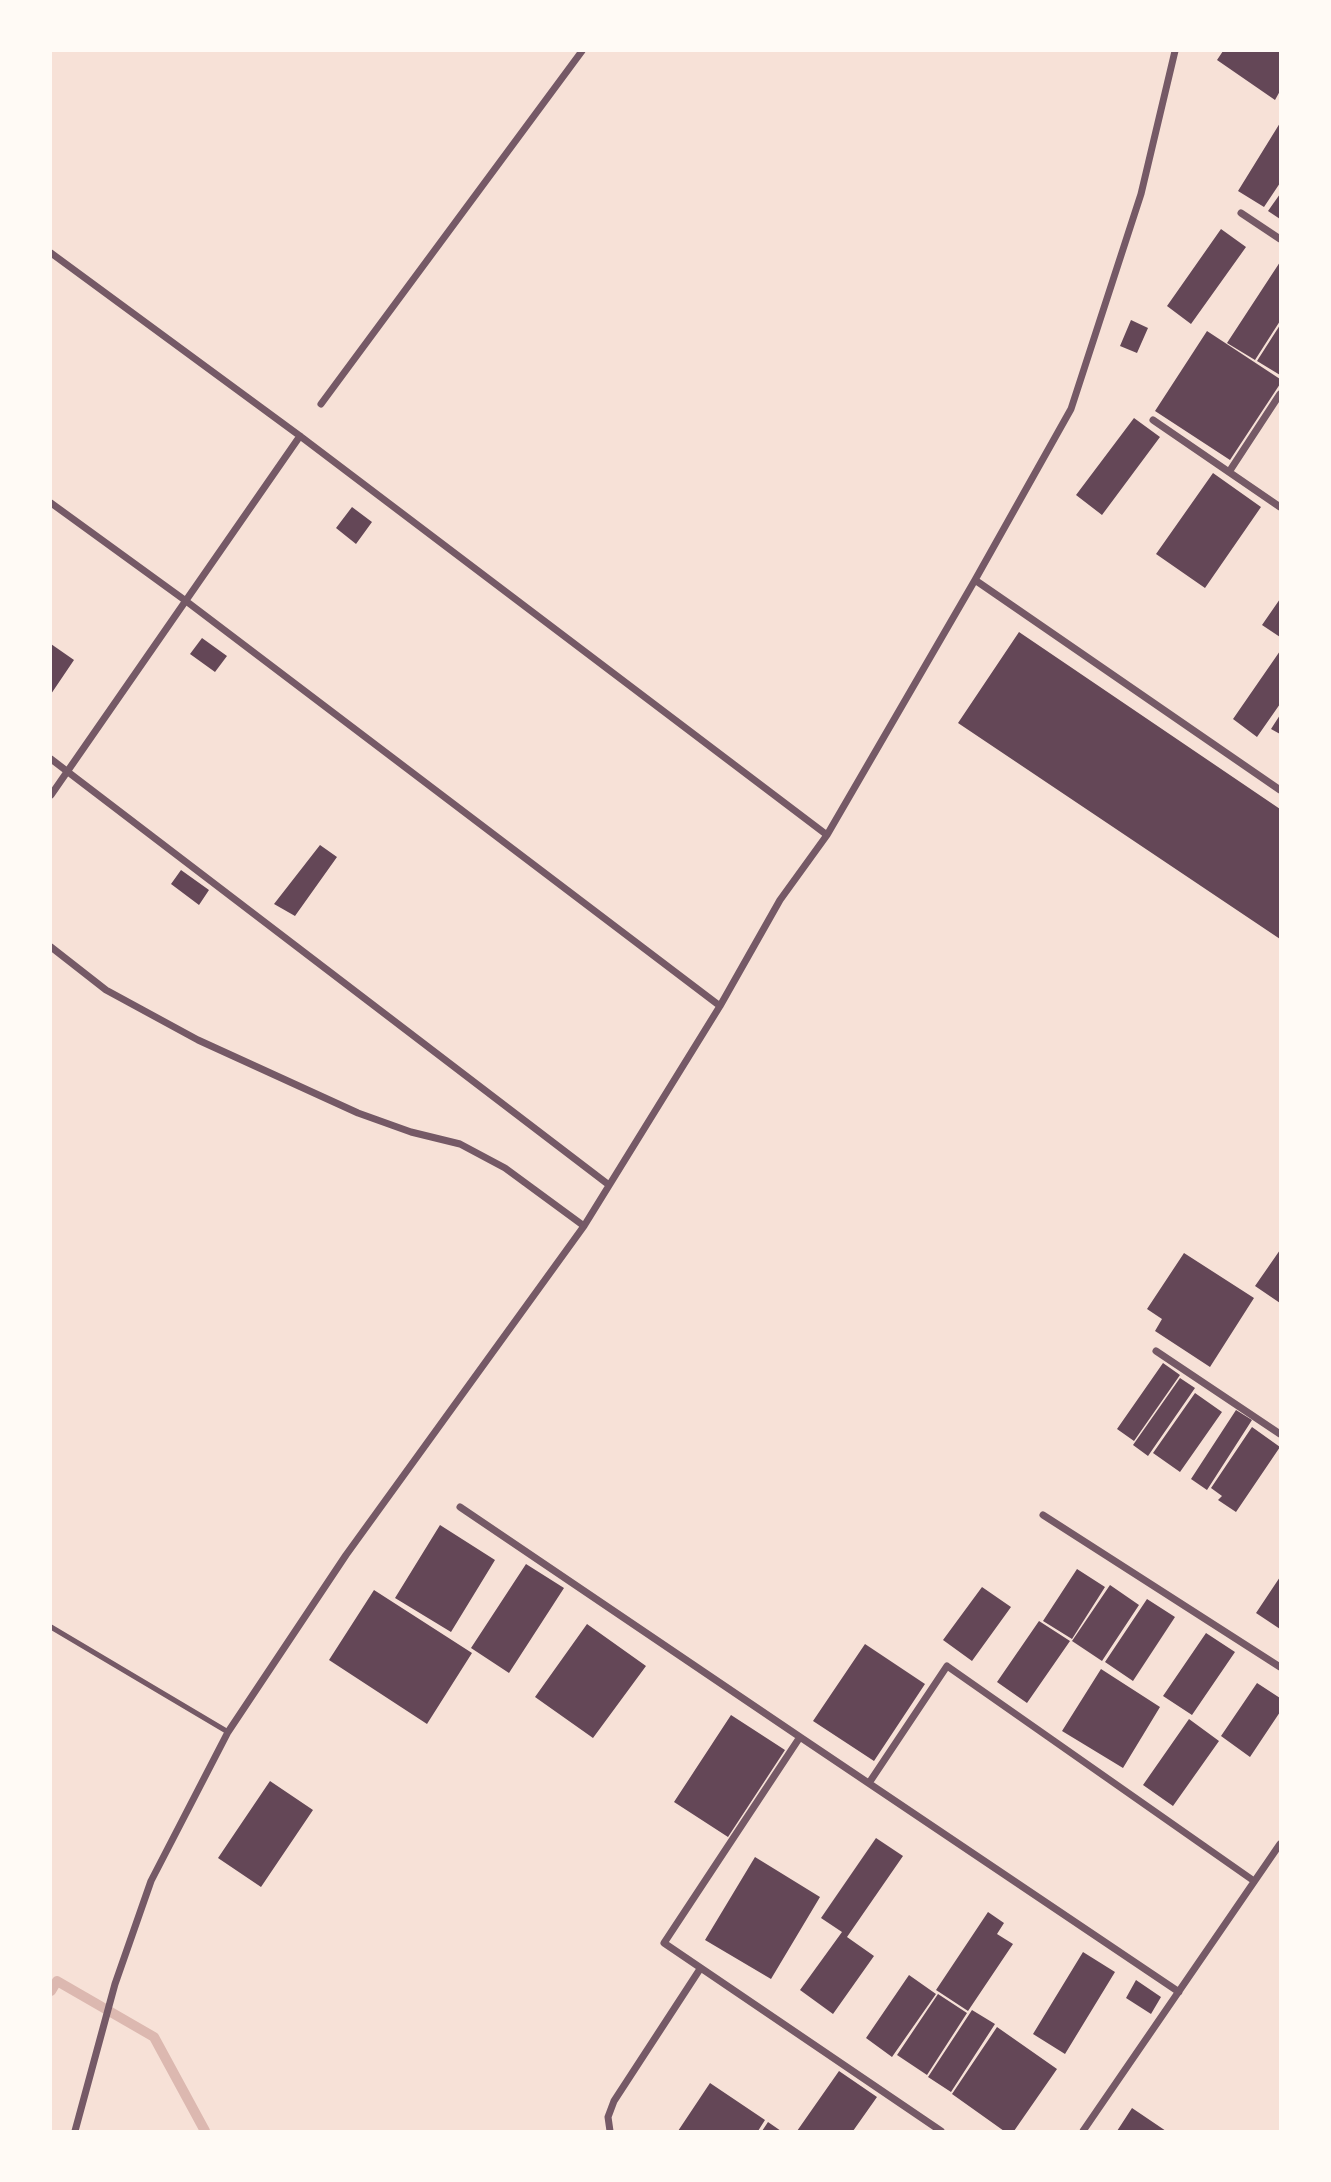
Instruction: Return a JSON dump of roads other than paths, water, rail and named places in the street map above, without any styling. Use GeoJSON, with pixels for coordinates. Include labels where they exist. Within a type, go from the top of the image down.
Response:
{"type":"FeatureCollection","features":[{"type":"Feature","properties":{"kind":"street"},"geometry":{"type":"LineString","coordinates":[[321,404],[582,51]]}},
{"type":"Feature","properties":{"kind":"street"},"geometry":{"type":"LineString","coordinates":[[75,2131],[115,1984],[151,1881],[224,1730],[346,1555],[584,1226],[720,1006],[780,900],[827,835],[1071,409],[1141,194],[1175,51]]}},
{"type":"Feature","properties":{"kind":"street"},"geometry":{"type":"LineString","coordinates":[[1241,213],[1280,239]]}},
{"type":"Feature","properties":{"kind":"street"},"geometry":{"type":"LineString","coordinates":[[51,253],[300,436],[827,835]]}},
{"type":"Feature","properties":{"kind":"street"},"geometry":{"type":"LineString","coordinates":[[1229,472],[1280,394]]}},
{"type":"Feature","properties":{"kind":"street"},"geometry":{"type":"LineString","coordinates":[[1153,420],[1280,507]]}},
{"type":"Feature","properties":{"kind":"street"},"geometry":{"type":"LineString","coordinates":[[51,794],[300,436]]}},
{"type":"Feature","properties":{"kind":"street"},"geometry":{"type":"LineString","coordinates":[[51,503],[186,601],[720,1006]]}},
{"type":"Feature","properties":{"kind":"street"},"geometry":{"type":"LineString","coordinates":[[975,580],[1280,790]]}},
{"type":"Feature","properties":{"kind":"street"},"geometry":{"type":"LineString","coordinates":[[51,759],[609,1185]]}},
{"type":"Feature","properties":{"kind":"street"},"geometry":{"type":"LineString","coordinates":[[51,947],[106,990],[198,1040],[358,1113],[411,1132],[460,1144],[505,1168],[584,1226]]}},
{"type":"Feature","properties":{"kind":"street"},"geometry":{"type":"LineString","coordinates":[[1156,1351],[1280,1434]]}},
{"type":"Feature","properties":{"kind":"street"},"geometry":{"type":"LineString","coordinates":[[460,1507],[1179,1992]]}},
{"type":"Feature","properties":{"kind":"street"},"geometry":{"type":"LineString","coordinates":[[1043,1515],[1280,1667]]}},
{"type":"Feature","properties":{"kind":"street"},"geometry":{"type":"LineString","coordinates":[[869,1783],[947,1666],[1254,1881]]}},
{"type":"Feature","properties":{"kind":"street"},"geometry":{"type":"LineString","coordinates":[[800,1737],[664,1943],[941,2131]]}},
{"type":"Feature","properties":{"kind":"street"},"geometry":{"type":"LineString","coordinates":[[1083,2131],[1280,1844]]}},
{"type":"Feature","properties":{"kind":"street"},"geometry":{"type":"LineString","coordinates":[[610,2131],[608,2117],[614,2101],[700,1969]]}},
{"type":"Feature","properties":{"kind":"lane"},"geometry":{"type":"LineString","coordinates":[[51,1627],[224,1730]]}},
{"type":"Feature","properties":{"kind":"waterway"},"geometry":{"type":"LineString","coordinates":[[51,1991],[57,1981],[154,2037],[205,2131]]}}]}
